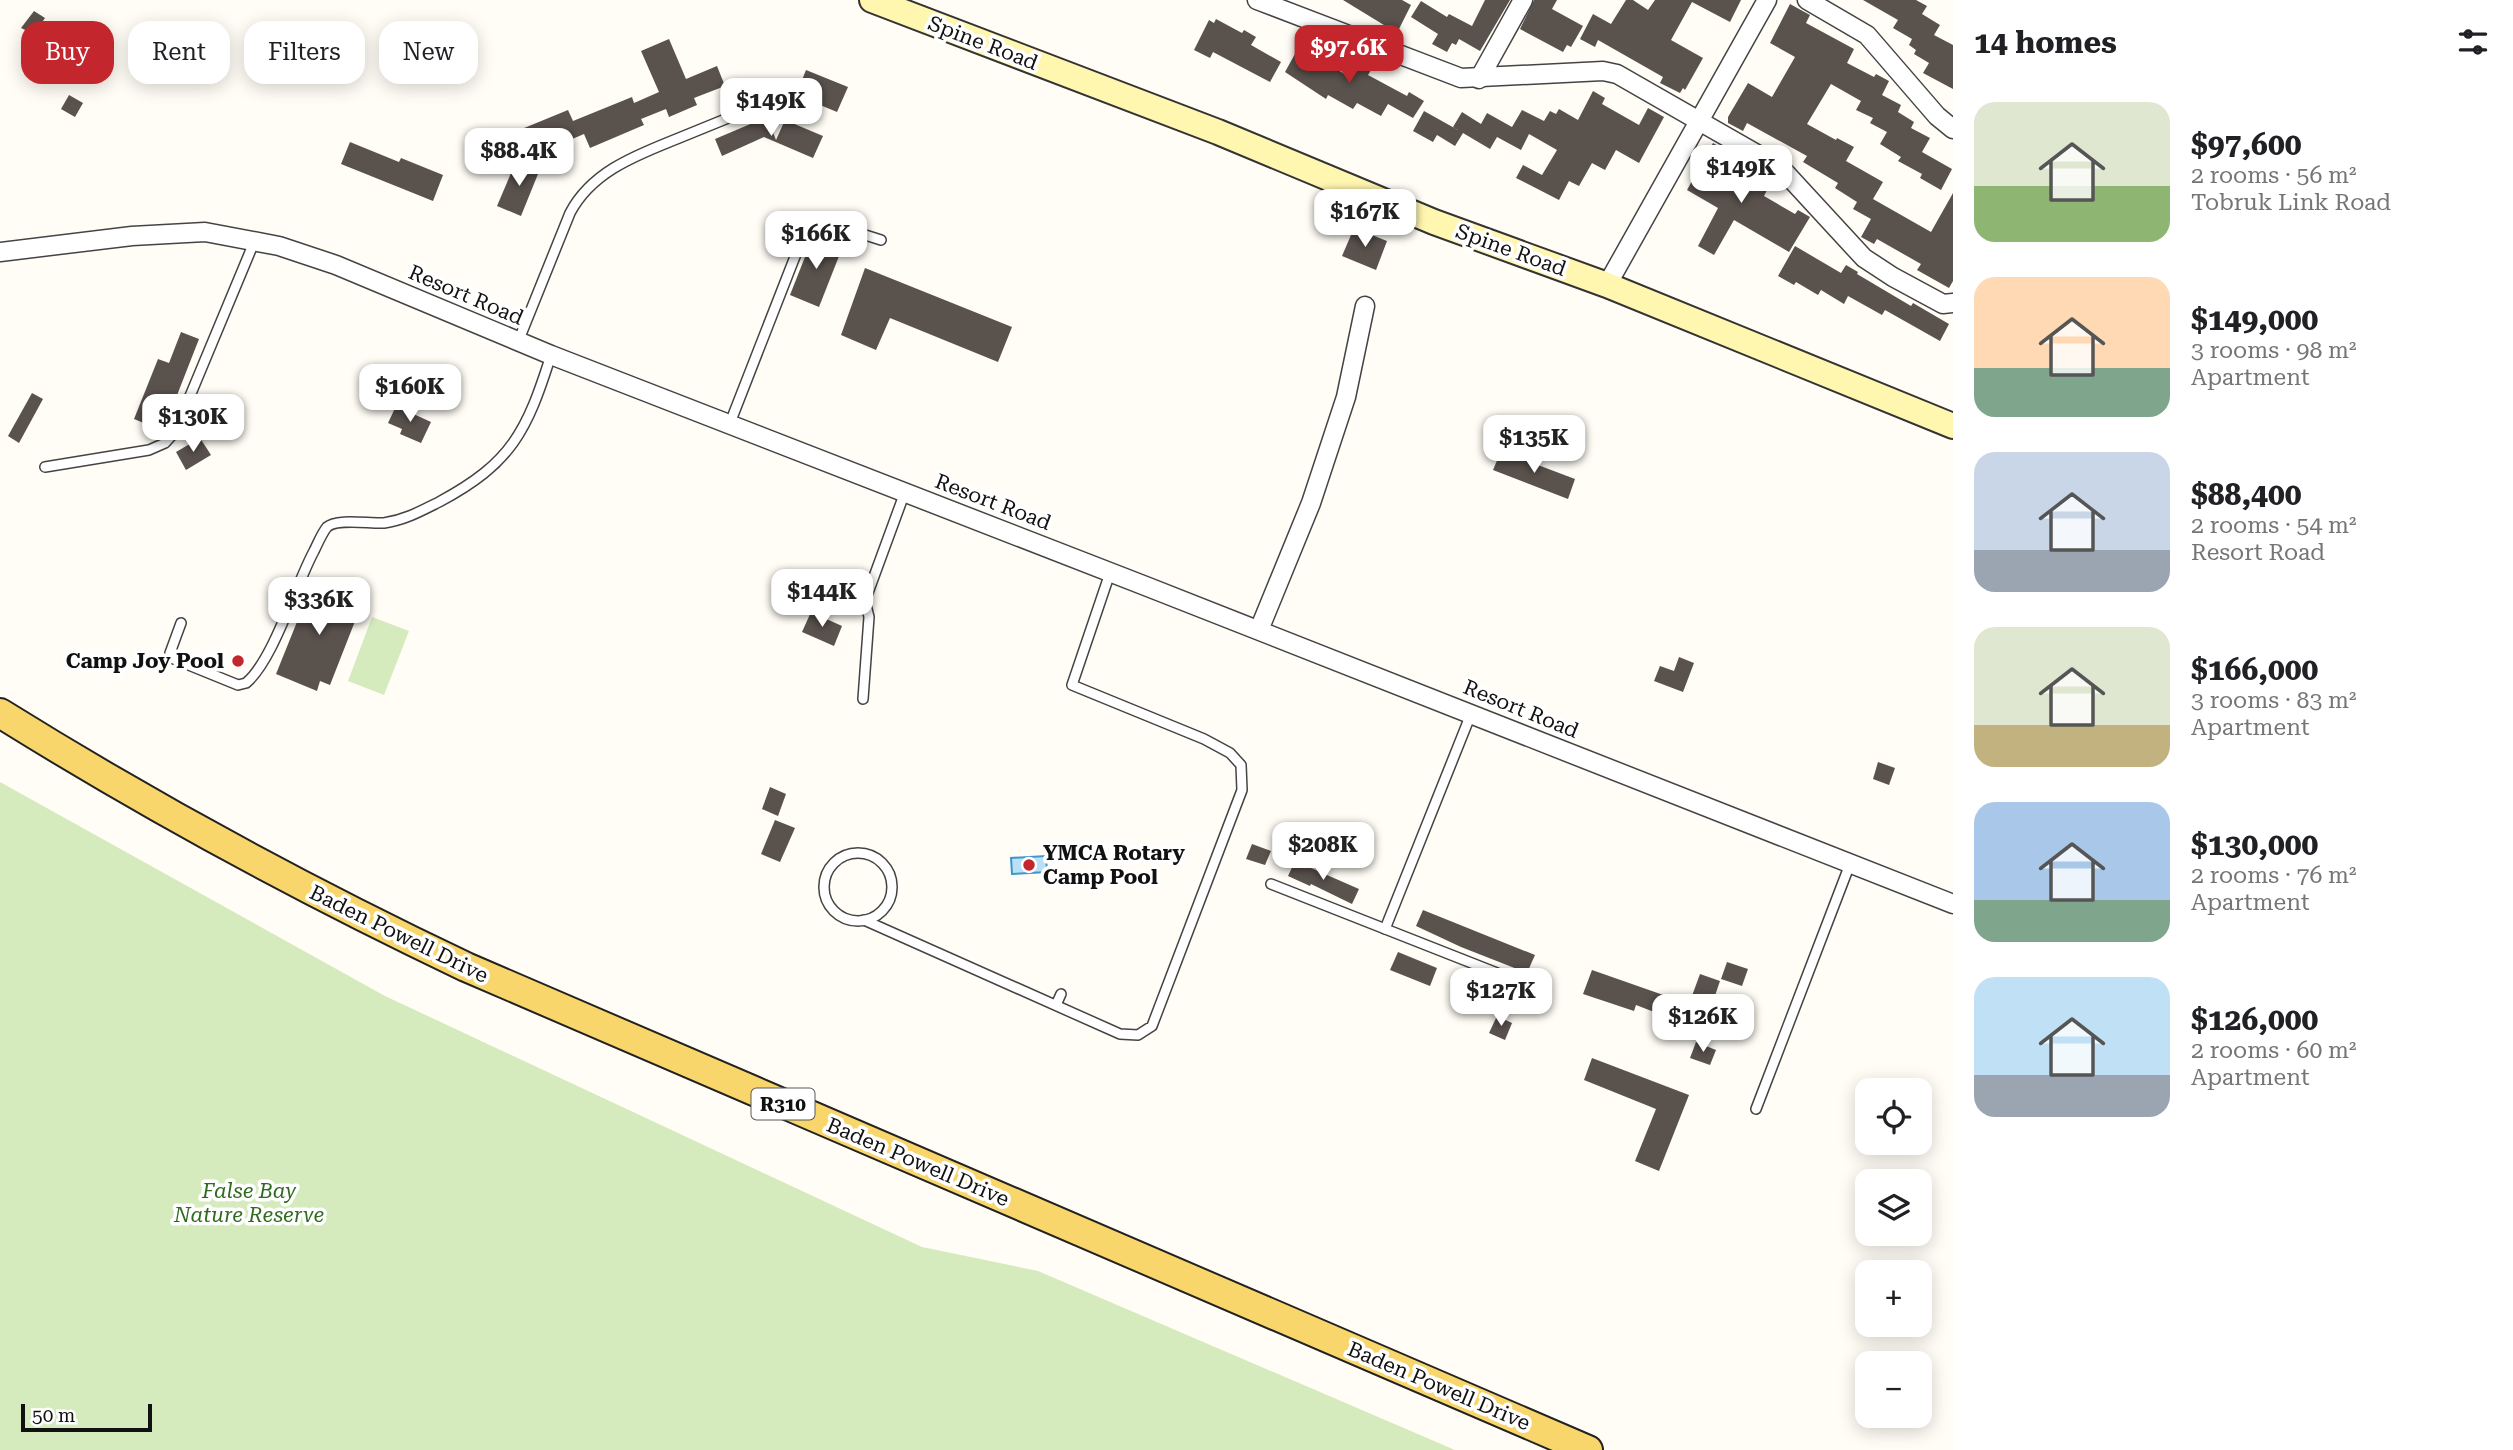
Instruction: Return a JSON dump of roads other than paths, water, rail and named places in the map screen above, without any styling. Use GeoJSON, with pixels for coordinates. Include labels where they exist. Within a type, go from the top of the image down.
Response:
{"type":"FeatureCollection","features":[{"type":"Feature","properties":{"kind":"main road","name":"Spine Road"},"geometry":{"type":"LineString","coordinates":[[872,0],[1218,132],[1434,222],[1607,285],[1953,426]]}},
{"type":"Feature","properties":{"kind":"main road","name":"Baden Powell Drive"},"geometry":{"type":"LineString","coordinates":[[0,713],[242,855],[362,918],[466,967],[1588,1450]]}},
{"type":"Feature","properties":{"kind":"street"},"geometry":{"type":"LineString","coordinates":[[1257,0],[1461,78],[1610,72],[1625,77],[1781,167],[1850,245],[1874,266],[1943,304],[1953,303]]}},
{"type":"Feature","properties":{"kind":"street"},"geometry":{"type":"LineString","coordinates":[[1479,79],[1523,0]]}},
{"type":"Feature","properties":{"kind":"street"},"geometry":{"type":"LineString","coordinates":[[1607,285],[1767,0]]}},
{"type":"Feature","properties":{"kind":"street"},"geometry":{"type":"LineString","coordinates":[[1807,0],[1867,36],[1937,116],[1953,129]]}},
{"type":"Feature","properties":{"kind":"street","name":"Resort Road"},"geometry":{"type":"LineString","coordinates":[[0,252],[132,236],[205,232],[255,240],[336,265],[551,355],[1953,904]]}},
{"type":"Feature","properties":{"kind":"street"},"geometry":{"type":"LineString","coordinates":[[1259,630],[1311,503],[1346,397],[1365,306]]}},
{"type":"Feature","properties":{"kind":"lane"},"geometry":{"type":"LineString","coordinates":[[519,342],[570,213],[578,197],[592,183],[625,161],[760,105]]}},
{"type":"Feature","properties":{"kind":"lane"},"geometry":{"type":"LineString","coordinates":[[730,424],[805,231],[821,221],[881,240]]}},
{"type":"Feature","properties":{"kind":"lane"},"geometry":{"type":"LineString","coordinates":[[45,467],[149,450],[165,443],[175,432],[255,240]]}},
{"type":"Feature","properties":{"kind":"lane"},"geometry":{"type":"LineString","coordinates":[[181,623],[170,653],[174,659],[238,685],[246,683],[271,650],[302,574],[326,528],[338,522],[366,525],[410,517],[489,471],[516,441],[537,400],[551,355]]}},
{"type":"Feature","properties":{"kind":"lane"},"geometry":{"type":"LineString","coordinates":[[863,699],[869,617],[865,601],[905,492]]}},
{"type":"Feature","properties":{"kind":"lane"},"geometry":{"type":"LineString","coordinates":[[864,920],[876,915],[886,906],[891,894],[891,880],[886,868],[876,859],[864,854],[851,854],[839,859],[827,872],[824,890],[831,907],[838,914],[864,920],[1120,1034],[1138,1035],[1152,1026],[1242,790],[1241,765],[1230,753],[1204,739],[1072,685],[1110,573]]}},
{"type":"Feature","properties":{"kind":"lane"},"geometry":{"type":"LineString","coordinates":[[1385,929],[1471,714]]}},
{"type":"Feature","properties":{"kind":"lane"},"geometry":{"type":"LineString","coordinates":[[1756,1109],[1850,864]]}},
{"type":"Feature","properties":{"kind":"lane"},"geometry":{"type":"LineString","coordinates":[[1271,884],[1525,984]]}},
{"type":"Feature","properties":{"kind":"lane"},"geometry":{"type":"LineString","coordinates":[[1056,1004],[1061,994]]}},
{"type":"Feature","properties":{"kind":"water","name":"YMCA Rotary Camp Pool"},"geometry":{"type":"Polygon","coordinates":[[[1046,856],[1047,872],[1012,874],[1011,858],[1046,856]]]}},
{"type":"Feature","properties":{"kind":"place","name":"Camp Joy Pool"},"geometry":{"type":"Point","coordinates":[238,661]}},
{"type":"Feature","properties":{"kind":"place","name":"YMCA Rotary Camp Pool"},"geometry":{"type":"Point","coordinates":[1029,865]}},
{"type":"Feature","properties":{"kind":"park label","name":"False Bay Nature Reserve"},"geometry":{"type":"Point","coordinates":[249,1203]}}]}
